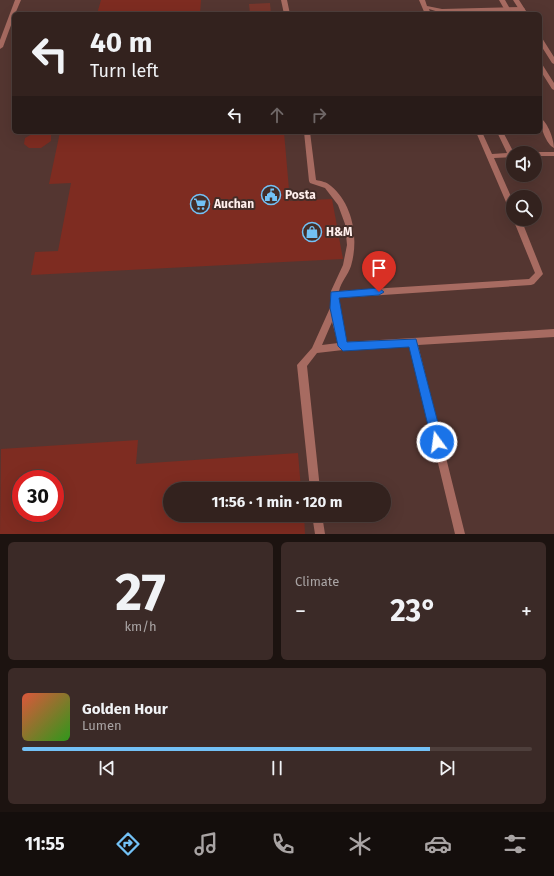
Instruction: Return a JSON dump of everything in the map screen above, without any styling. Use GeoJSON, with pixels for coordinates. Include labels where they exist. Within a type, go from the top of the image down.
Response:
{"type":"FeatureCollection","features":[{"type":"Feature","properties":{"kind":"street"},"geometry":{"type":"LineString","coordinates":[[13,12],[18,0]]}},
{"type":"Feature","properties":{"kind":"street"},"geometry":{"type":"LineString","coordinates":[[284,0],[286,12]]}},
{"type":"Feature","properties":{"kind":"street"},"geometry":{"type":"LineString","coordinates":[[422,0],[427,12]]}},
{"type":"Feature","properties":{"kind":"street"},"geometry":{"type":"LineString","coordinates":[[502,0],[509,11]]}},
{"type":"Feature","properties":{"kind":"street"},"geometry":{"type":"LineString","coordinates":[[516,0],[523,12]]}},
{"type":"Feature","properties":{"kind":"street"},"geometry":{"type":"LineString","coordinates":[[426,7],[442,11],[523,12]]}},
{"type":"Feature","properties":{"kind":"street"},"geometry":{"type":"LineString","coordinates":[[0,47],[12,16]]}},
{"type":"Feature","properties":{"kind":"street"},"geometry":{"type":"LineString","coordinates":[[542,42],[554,62]]}},
{"type":"Feature","properties":{"kind":"street"},"geometry":{"type":"LineString","coordinates":[[542,68],[554,88]]}},
{"type":"Feature","properties":{"kind":"street"},"geometry":{"type":"LineString","coordinates":[[542,124],[554,146]]}},
{"type":"Feature","properties":{"kind":"street"},"geometry":{"type":"LineString","coordinates":[[306,134],[313,181],[328,187],[335,195],[347,212],[350,227],[351,237],[347,266],[339,278],[334,295],[334,308],[343,346]]}},
{"type":"Feature","properties":{"kind":"street"},"geometry":{"type":"LineString","coordinates":[[480,134],[506,194]]}},
{"type":"Feature","properties":{"kind":"street"},"geometry":{"type":"LineString","coordinates":[[501,134],[507,146]]}},
{"type":"Feature","properties":{"kind":"street"},"geometry":{"type":"LineString","coordinates":[[542,154],[554,154]]}},
{"type":"Feature","properties":{"kind":"street"},"geometry":{"type":"LineString","coordinates":[[489,156],[506,155]]}},
{"type":"Feature","properties":{"kind":"street"},"geometry":{"type":"LineString","coordinates":[[334,295],[531,282],[538,274],[520,226]]}},
{"type":"Feature","properties":{"kind":"street"},"geometry":{"type":"LineString","coordinates":[[313,482],[302,365],[315,350],[334,308]]}},
{"type":"Feature","properties":{"kind":"street"},"geometry":{"type":"LineString","coordinates":[[315,350],[343,346],[554,333]]}},
{"type":"Feature","properties":{"kind":"street"},"geometry":{"type":"LineString","coordinates":[[413,342],[460,534]]}},
{"type":"Feature","properties":{"kind":"street"},"geometry":{"type":"LineString","coordinates":[[319,522],[320,534]]}},
{"type":"Feature","properties":{"kind":"shaded area"},"geometry":{"type":"Polygon","coordinates":[[[0,0],[554,0],[554,534],[0,534],[0,0]]]}},
{"type":"Feature","properties":{"kind":"shaded area"},"geometry":{"type":"Polygon","coordinates":[[[270,3],[271,12],[250,12],[249,4],[270,3]]]}},
{"type":"Feature","properties":{"kind":"building"},"geometry":{"type":"Polygon","coordinates":[[[101,0],[201,0],[200,12],[98,12],[101,0]]]}},
{"type":"Feature","properties":{"kind":"building"},"geometry":{"type":"Polygon","coordinates":[[[32,134],[50,134],[51,141],[41,148],[29,148],[24,144],[25,138],[32,134]]]}},
{"type":"Feature","properties":{"kind":"building","name":"Auchan"},"geometry":{"type":"Polygon","coordinates":[[[60,134],[284,134],[290,201],[332,199],[343,259],[31,275],[35,252],[58,251],[71,183],[49,184],[60,134]]]}},
{"type":"Feature","properties":{"kind":"building"},"geometry":{"type":"Polygon","coordinates":[[[138,440],[136,464],[298,453],[300,482],[163,482],[163,522],[304,522],[305,534],[0,534],[1,449],[138,440]]]}},
{"type":"Feature","properties":{"kind":"place","name":"Posta"},"geometry":{"type":"Point","coordinates":[271,195]}},
{"type":"Feature","properties":{"kind":"place","name":"Auchan"},"geometry":{"type":"Point","coordinates":[200,204]}},
{"type":"Feature","properties":{"kind":"place","name":"H&M"},"geometry":{"type":"Point","coordinates":[312,232]}},
{"type":"Feature","properties":{"kind":"route"},"geometry":{"type":"LineString","coordinates":[[379,292],[334,295],[334,308],[343,346],[413,342],[437,442]]}}]}
